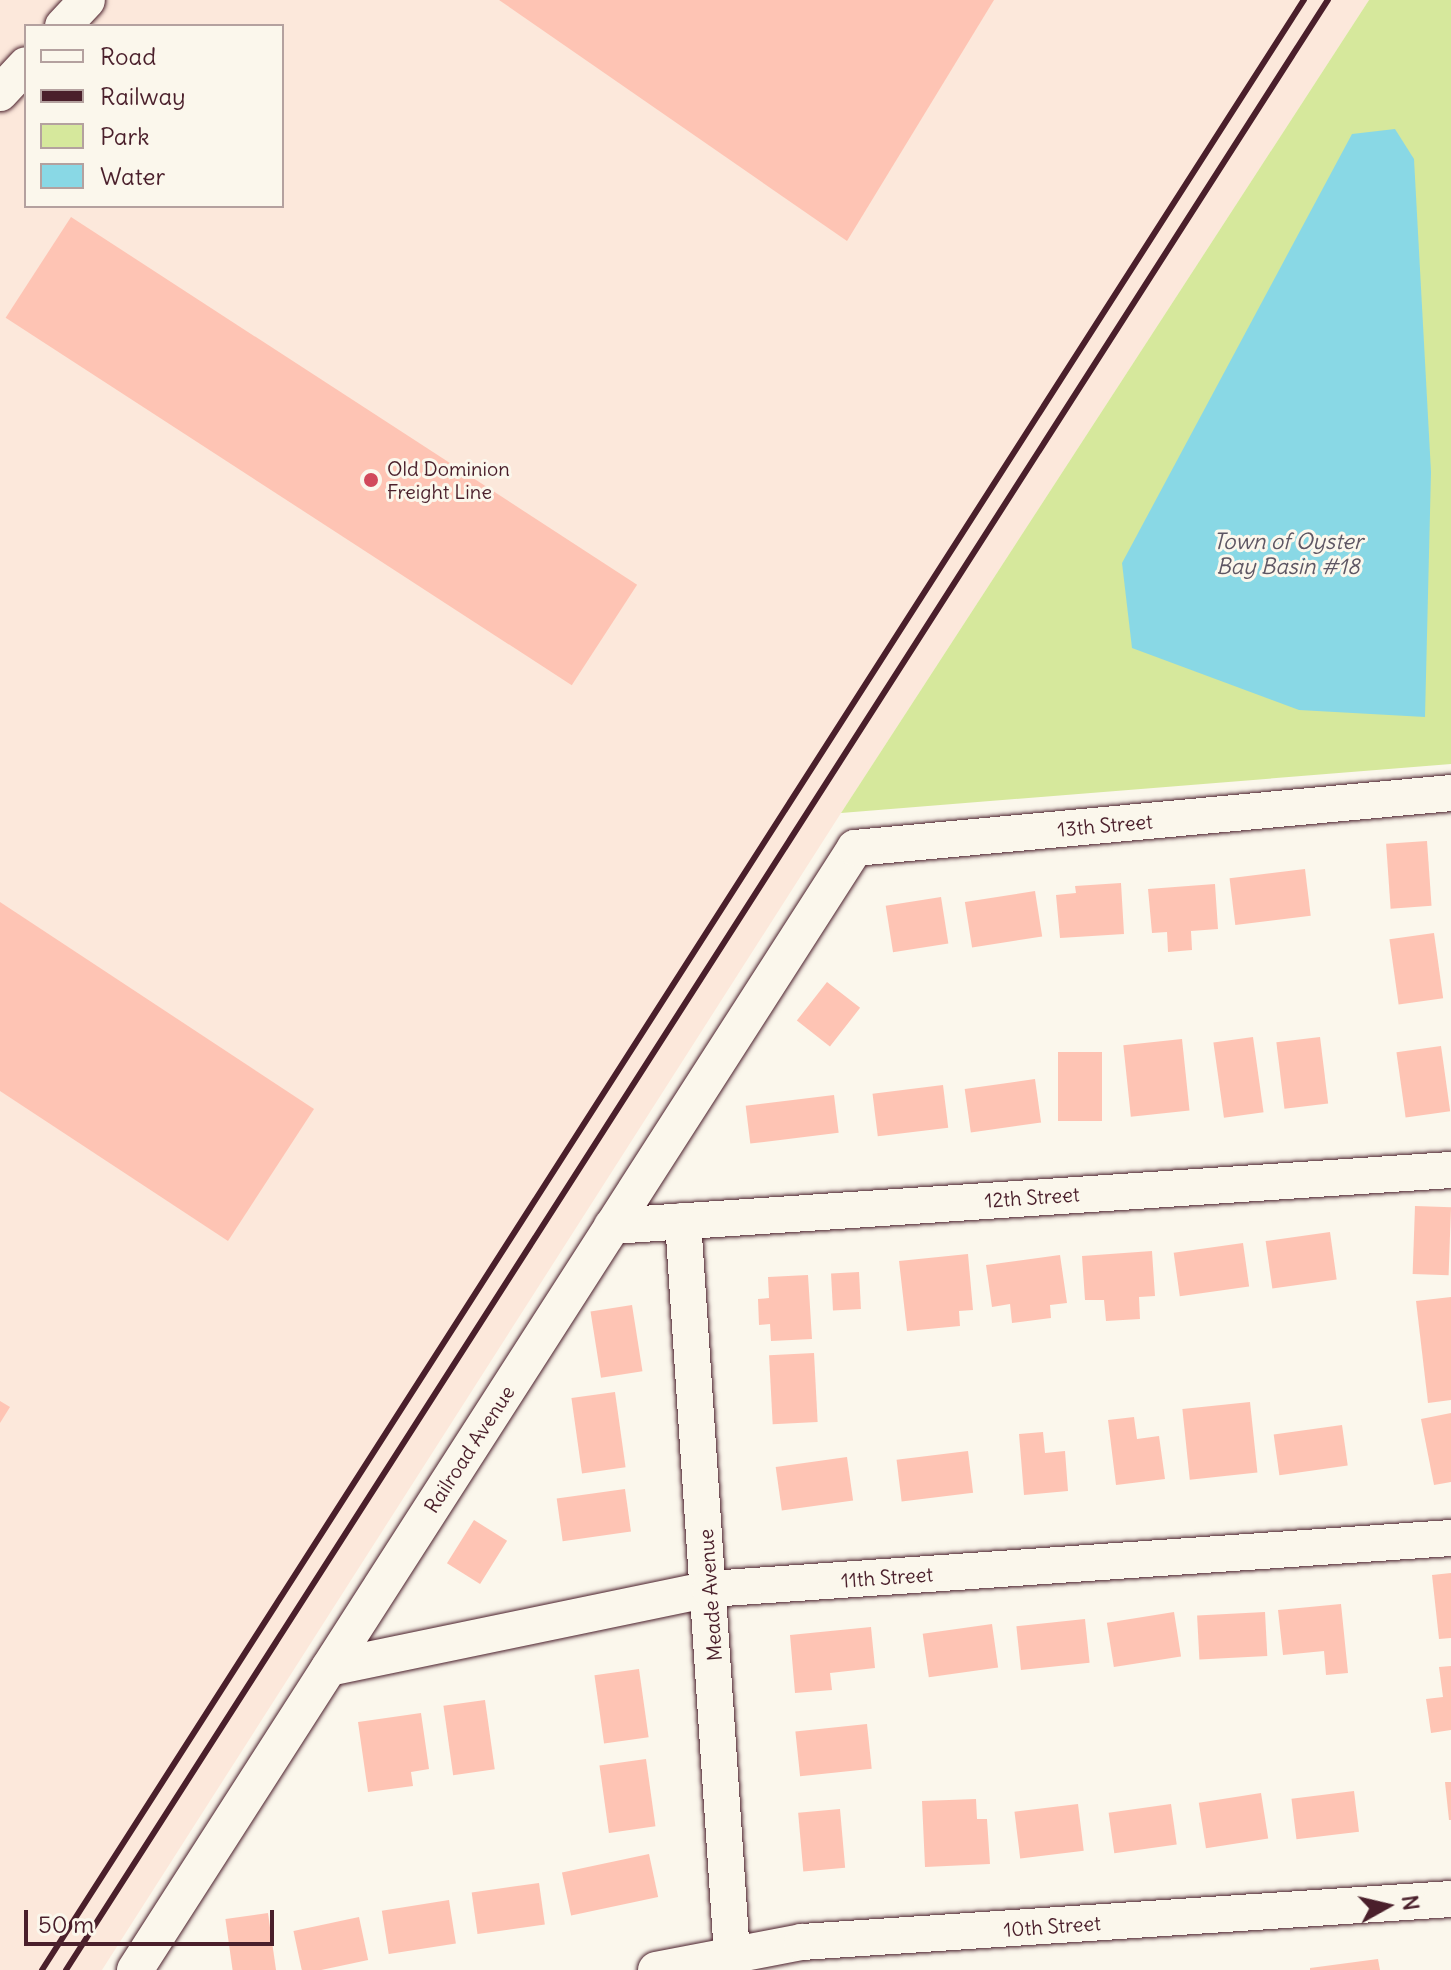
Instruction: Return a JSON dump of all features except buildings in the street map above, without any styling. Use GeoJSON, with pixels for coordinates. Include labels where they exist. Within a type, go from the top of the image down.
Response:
{"type":"FeatureCollection","features":[{"type":"Feature","properties":{"kind":"street"},"geometry":{"type":"LineString","coordinates":[[65,24],[87,0]]}},
{"type":"Feature","properties":{"kind":"street"},"geometry":{"type":"LineString","coordinates":[[0,93],[24,67]]}},
{"type":"Feature","properties":{"kind":"street","name":"13th Street"},"geometry":{"type":"LineString","coordinates":[[802,928],[855,848],[1451,793]]}},
{"type":"Feature","properties":{"kind":"street","name":"Railroad Avenue"},"geometry":{"type":"LineString","coordinates":[[135,1970],[802,928]]}},
{"type":"Feature","properties":{"kind":"street","name":"12th Street"},"geometry":{"type":"LineString","coordinates":[[612,1226],[1451,1170]]}},
{"type":"Feature","properties":{"kind":"street","name":"Meade Avenue"},"geometry":{"type":"LineString","coordinates":[[683,1221],[733,1962]]}},
{"type":"Feature","properties":{"kind":"street","name":"11th Street"},"geometry":{"type":"LineString","coordinates":[[329,1668],[710,1589],[1451,1538]]}},
{"type":"Feature","properties":{"kind":"street","name":"10th Street"},"geometry":{"type":"LineString","coordinates":[[656,1970],[733,1962],[802,1942],[1451,1899]]}},
{"type":"Feature","properties":{"kind":"shaded area"},"geometry":{"type":"Polygon","coordinates":[[[0,0],[1369,0],[841,813],[102,1970],[0,1970],[0,0]]]}},
{"type":"Feature","properties":{"kind":"green space"},"geometry":{"type":"Polygon","coordinates":[[[1369,0],[1451,0],[1451,764],[841,813],[1369,0]]]}},
{"type":"Feature","properties":{"kind":"water","name":"Town of Oyster Bay Basin #18"},"geometry":{"type":"Polygon","coordinates":[[[1395,129],[1414,159],[1431,472],[1425,717],[1299,710],[1132,648],[1122,563],[1352,134],[1395,129]]]}},
{"type":"Feature","properties":{"kind":"railway"},"geometry":{"type":"LineString","coordinates":[[42,1970],[1304,0]]}},
{"type":"Feature","properties":{"kind":"railway"},"geometry":{"type":"LineString","coordinates":[[66,1970],[1328,0]]}},
{"type":"Feature","properties":{"kind":"place","name":"Old Dominion Freight Line"},"geometry":{"type":"Point","coordinates":[371,480]}}]}
